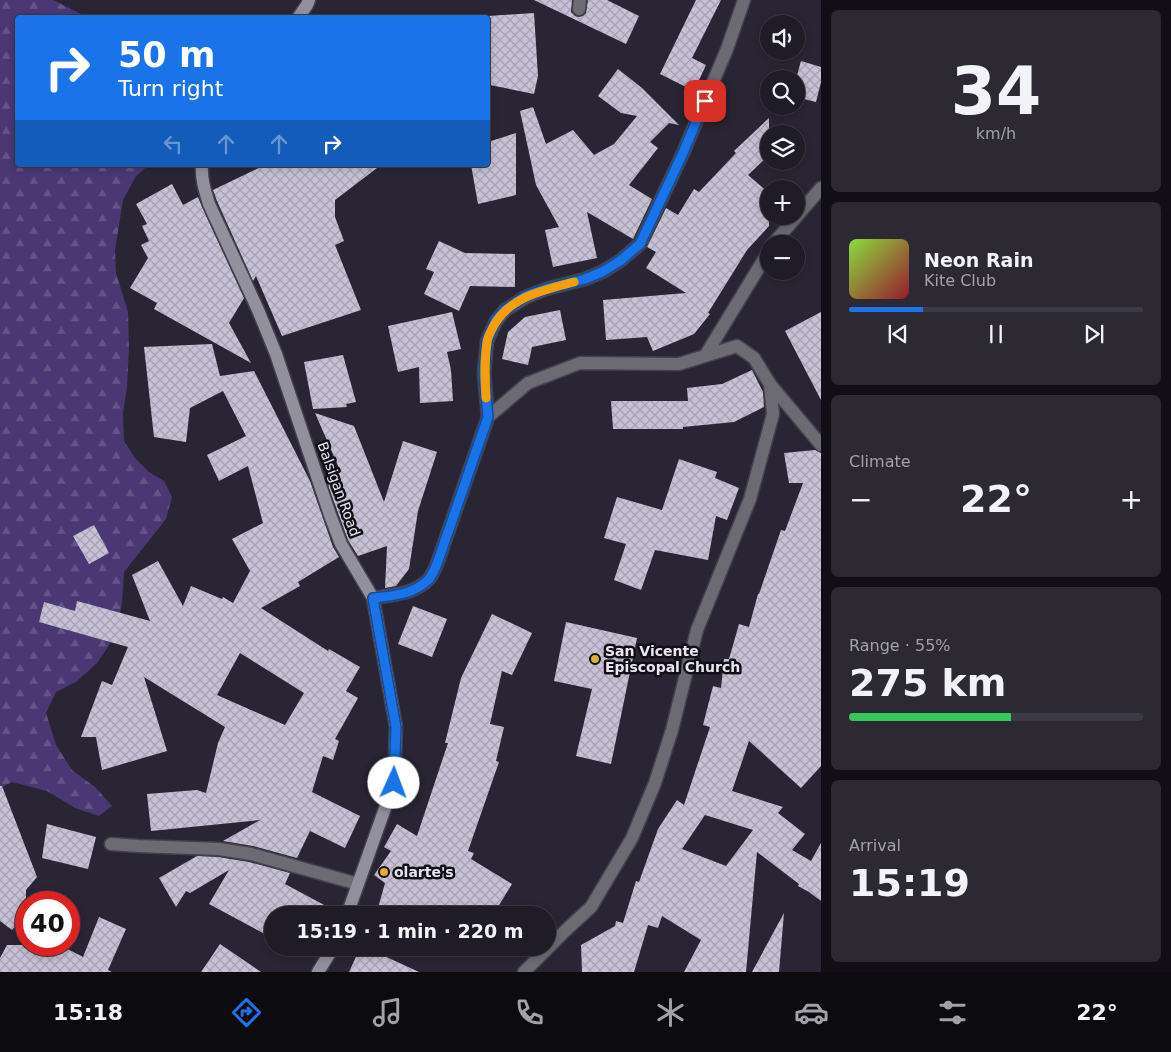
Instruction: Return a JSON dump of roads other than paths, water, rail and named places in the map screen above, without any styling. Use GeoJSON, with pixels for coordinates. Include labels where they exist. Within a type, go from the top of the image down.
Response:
{"type":"FeatureCollection","features":[{"type":"Feature","properties":{"kind":"street"},"geometry":{"type":"LineString","coordinates":[[300,15],[309,0]]}},
{"type":"Feature","properties":{"kind":"street"},"geometry":{"type":"LineString","coordinates":[[373,598],[402,594],[418,587],[430,578],[438,561],[488,417],[484,373],[487,341],[496,320],[505,310],[526,296],[585,279],[602,272],[620,261],[640,244],[683,153],[744,0]]}},
{"type":"Feature","properties":{"kind":"street","name":"Balsigan Road"},"geometry":{"type":"LineString","coordinates":[[202,167],[204,188],[209,204],[258,310],[276,354],[341,544],[373,598],[396,727],[394,783],[350,906]]}},
{"type":"Feature","properties":{"kind":"street"},"geometry":{"type":"LineString","coordinates":[[782,235],[821,188]]}},
{"type":"Feature","properties":{"kind":"street"},"geometry":{"type":"LineString","coordinates":[[705,356],[760,267]]}},
{"type":"Feature","properties":{"kind":"street"},"geometry":{"type":"LineString","coordinates":[[488,417],[528,383],[580,363],[679,364],[738,346],[754,358],[770,384],[821,444]]}},
{"type":"Feature","properties":{"kind":"street"},"geometry":{"type":"LineString","coordinates":[[524,972],[591,908],[632,838],[655,783],[672,730],[698,630],[750,499],[774,414],[770,384]]}},
{"type":"Feature","properties":{"kind":"street"},"geometry":{"type":"LineString","coordinates":[[112,844],[219,849],[251,854],[358,884]]}},
{"type":"Feature","properties":{"kind":"street"},"geometry":{"type":"LineString","coordinates":[[318,972],[328,956]]}},
{"type":"Feature","properties":{"kind":"place","name":"San Vicente Episcopal Church"},"geometry":{"type":"Point","coordinates":[595,659]}},
{"type":"Feature","properties":{"kind":"place","name":"olarte's"},"geometry":{"type":"Point","coordinates":[384,872]}}]}
